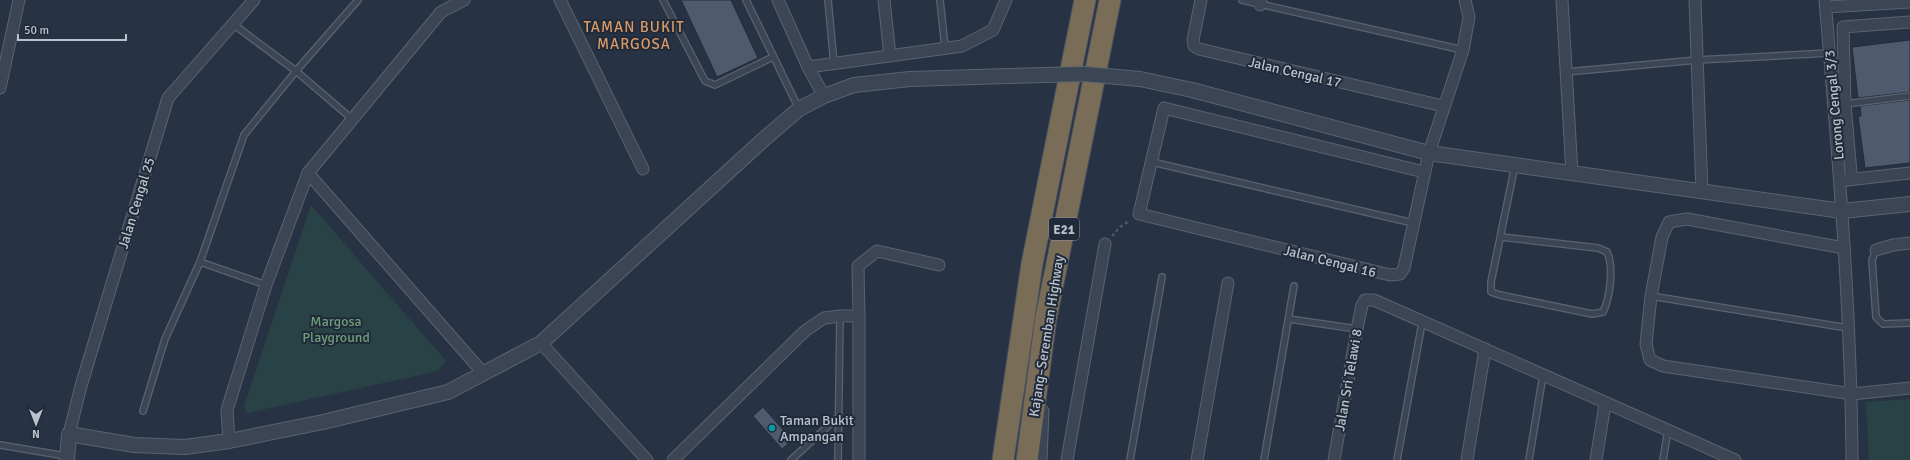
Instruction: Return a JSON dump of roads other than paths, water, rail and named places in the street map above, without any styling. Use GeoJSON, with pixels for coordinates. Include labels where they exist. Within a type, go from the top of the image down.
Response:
{"type":"FeatureCollection","features":[{"type":"Feature","properties":{"kind":"highway","name":"Kajang–Seremban Highway"},"geometry":{"type":"LineString","coordinates":[[1004,460],[1032,264],[1085,0]]}},
{"type":"Feature","properties":{"kind":"highway","name":"Kajang–Seremban Highway"},"geometry":{"type":"LineString","coordinates":[[1027,460],[1046,318],[1110,0]]}},
{"type":"Feature","properties":{"kind":"street"},"geometry":{"type":"LineString","coordinates":[[0,88],[19,0]]}},
{"type":"Feature","properties":{"kind":"street","name":"Jalan Cengal 25"},"geometry":{"type":"LineString","coordinates":[[69,434],[81,386],[168,98],[254,0]]}},
{"type":"Feature","properties":{"kind":"street"},"geometry":{"type":"LineString","coordinates":[[229,441],[228,410],[266,285],[308,173],[441,12],[464,0]]}},
{"type":"Feature","properties":{"kind":"street"},"geometry":{"type":"LineString","coordinates":[[560,0],[643,169]]}},
{"type":"Feature","properties":{"kind":"street"},"geometry":{"type":"LineString","coordinates":[[778,0],[808,67],[824,96]]}},
{"type":"Feature","properties":{"kind":"street"},"geometry":{"type":"LineString","coordinates":[[884,0],[890,56]]}},
{"type":"Feature","properties":{"kind":"street"},"geometry":{"type":"LineString","coordinates":[[808,67],[962,46],[993,30],[1006,0]]}},
{"type":"Feature","properties":{"kind":"street","name":"Jalan Cengal 17"},"geometry":{"type":"LineString","coordinates":[[1201,0],[1193,40],[1194,46],[1199,49],[1443,106]]}},
{"type":"Feature","properties":{"kind":"street","name":"Jalan Cengal 16"},"geometry":{"type":"LineString","coordinates":[[1152,162],[1139,214],[1390,275],[1400,274],[1404,268],[1429,153],[1443,106],[1463,50],[1468,17],[1465,0]]}},
{"type":"Feature","properties":{"kind":"street"},"geometry":{"type":"LineString","coordinates":[[1562,0],[1572,173]]}},
{"type":"Feature","properties":{"kind":"street"},"geometry":{"type":"LineString","coordinates":[[1695,0],[1702,192]]}},
{"type":"Feature","properties":{"kind":"street"},"geometry":{"type":"LineString","coordinates":[[1825,3],[1910,2]]}},
{"type":"Feature","properties":{"kind":"street","name":"Lorong Cengal 3/3"},"geometry":{"type":"LineString","coordinates":[[1825,3],[1842,211],[1852,394],[1852,460]]}},
{"type":"Feature","properties":{"kind":"street"},"geometry":{"type":"LineString","coordinates":[[1853,179],[1851,173],[1845,104],[1843,27],[1910,22]]}},
{"type":"Feature","properties":{"kind":"street"},"geometry":{"type":"LineString","coordinates":[[67,458],[69,434],[134,445],[185,447],[229,441],[323,422],[448,392],[541,343],[763,140],[799,110],[824,96],[854,86],[910,78],[1084,74],[1140,79],[1192,90],[1429,153],[1842,211],[1910,204]]}},
{"type":"Feature","properties":{"kind":"street"},"geometry":{"type":"LineString","coordinates":[[1152,162],[1164,108],[1424,172]]}},
{"type":"Feature","properties":{"kind":"street"},"geometry":{"type":"LineString","coordinates":[[308,173],[484,374]]}},
{"type":"Feature","properties":{"kind":"street"},"geometry":{"type":"LineString","coordinates":[[1840,181],[1910,173]]}},
{"type":"Feature","properties":{"kind":"street"},"geometry":{"type":"LineString","coordinates":[[1844,248],[1687,218],[1669,222],[1662,237],[1651,296],[1646,344],[1650,360],[1663,366],[1852,394],[1910,388]]}},
{"type":"Feature","properties":{"kind":"street"},"geometry":{"type":"LineString","coordinates":[[1876,250],[1892,245],[1910,243]]}},
{"type":"Feature","properties":{"kind":"street"},"geometry":{"type":"LineString","coordinates":[[1067,460],[1105,244]]}},
{"type":"Feature","properties":{"kind":"street"},"geometry":{"type":"LineString","coordinates":[[859,460],[858,266],[877,251],[938,265]]}},
{"type":"Feature","properties":{"kind":"street"},"geometry":{"type":"LineString","coordinates":[[1197,460],[1228,283]]}},
{"type":"Feature","properties":{"kind":"street","name":"Jalan Sri Telawi 8"},"geometry":{"type":"LineString","coordinates":[[1334,460],[1357,329],[1362,305],[1365,300],[1374,300],[1422,323]]}},
{"type":"Feature","properties":{"kind":"street"},"geometry":{"type":"LineString","coordinates":[[672,460],[805,331],[824,318],[859,316]]}},
{"type":"Feature","properties":{"kind":"street"},"geometry":{"type":"LineString","coordinates":[[1041,460],[1046,318]]}},
{"type":"Feature","properties":{"kind":"street"},"geometry":{"type":"LineString","coordinates":[[1422,323],[1605,404],[1668,430],[1733,460]]}},
{"type":"Feature","properties":{"kind":"street"},"geometry":{"type":"LineString","coordinates":[[541,343],[647,460]]}},
{"type":"Feature","properties":{"kind":"street"},"geometry":{"type":"LineString","coordinates":[[1467,460],[1485,350]]}},
{"type":"Feature","properties":{"kind":"street"},"geometry":{"type":"LineString","coordinates":[[1596,460],[1605,404]]}},
{"type":"Feature","properties":{"kind":"lane"},"geometry":{"type":"LineString","coordinates":[[143,411],[166,340],[200,262],[244,135],[296,71],[358,0]]}},
{"type":"Feature","properties":{"kind":"lane"},"geometry":{"type":"LineString","coordinates":[[663,0],[705,81],[715,85],[773,57]]}},
{"type":"Feature","properties":{"kind":"lane"},"geometry":{"type":"LineString","coordinates":[[746,0],[799,110]]}},
{"type":"Feature","properties":{"kind":"lane"},"geometry":{"type":"LineString","coordinates":[[828,0],[834,64]]}},
{"type":"Feature","properties":{"kind":"lane"},"geometry":{"type":"LineString","coordinates":[[940,0],[945,48]]}},
{"type":"Feature","properties":{"kind":"lane"},"geometry":{"type":"LineString","coordinates":[[1242,0],[1261,2],[1463,50]]}},
{"type":"Feature","properties":{"kind":"lane"},"geometry":{"type":"LineString","coordinates":[[233,24],[296,71],[352,120]]}},
{"type":"Feature","properties":{"kind":"lane"},"geometry":{"type":"LineString","coordinates":[[1566,72],[1697,60],[1830,53]]}},
{"type":"Feature","properties":{"kind":"lane"},"geometry":{"type":"LineString","coordinates":[[1845,104],[1910,96]]}},
{"type":"Feature","properties":{"kind":"lane"},"geometry":{"type":"LineString","coordinates":[[1152,162],[1413,223]]}},
{"type":"Feature","properties":{"kind":"lane"},"geometry":{"type":"LineString","coordinates":[[1501,237],[1598,248],[1607,252],[1611,260],[1608,303],[1603,312],[1592,314],[1491,292],[1491,282],[1515,165]]}},
{"type":"Feature","properties":{"kind":"lane"},"geometry":{"type":"LineString","coordinates":[[1876,250],[1872,260],[1876,317],[1883,324],[1910,323]]}},
{"type":"Feature","properties":{"kind":"lane"},"geometry":{"type":"LineString","coordinates":[[200,262],[266,285]]}},
{"type":"Feature","properties":{"kind":"lane"},"geometry":{"type":"LineString","coordinates":[[1130,460],[1162,277]]}},
{"type":"Feature","properties":{"kind":"lane"},"geometry":{"type":"LineString","coordinates":[[1264,460],[1294,286]]}},
{"type":"Feature","properties":{"kind":"lane"},"geometry":{"type":"LineString","coordinates":[[1651,296],[1848,328]]}},
{"type":"Feature","properties":{"kind":"lane"},"geometry":{"type":"LineString","coordinates":[[838,460],[840,316]]}},
{"type":"Feature","properties":{"kind":"lane"},"geometry":{"type":"LineString","coordinates":[[1289,318],[1357,329]]}},
{"type":"Feature","properties":{"kind":"lane"},"geometry":{"type":"LineString","coordinates":[[1397,460],[1422,323]]}},
{"type":"Feature","properties":{"kind":"lane"},"geometry":{"type":"LineString","coordinates":[[1529,460],[1542,375]]}},
{"type":"Feature","properties":{"kind":"lane"},"geometry":{"type":"LineString","coordinates":[[791,460],[838,417]]}},
{"type":"Feature","properties":{"kind":"lane"},"geometry":{"type":"LineString","coordinates":[[1663,460],[1668,430]]}},
{"type":"Feature","properties":{"kind":"lane"},"geometry":{"type":"LineString","coordinates":[[0,445],[67,458]]}},
{"type":"Feature","properties":{"kind":"place","name":"Taman Bukit Ampangan"},"geometry":{"type":"Point","coordinates":[772,428]}},
{"type":"Feature","properties":{"kind":"district","name":"TAMAN BUKIT MARGOSA"},"geometry":{"type":"Point","coordinates":[634,36]}},
{"type":"Feature","properties":{"kind":"park label","name":"Margosa Playground"},"geometry":{"type":"Point","coordinates":[336,330]}}]}
